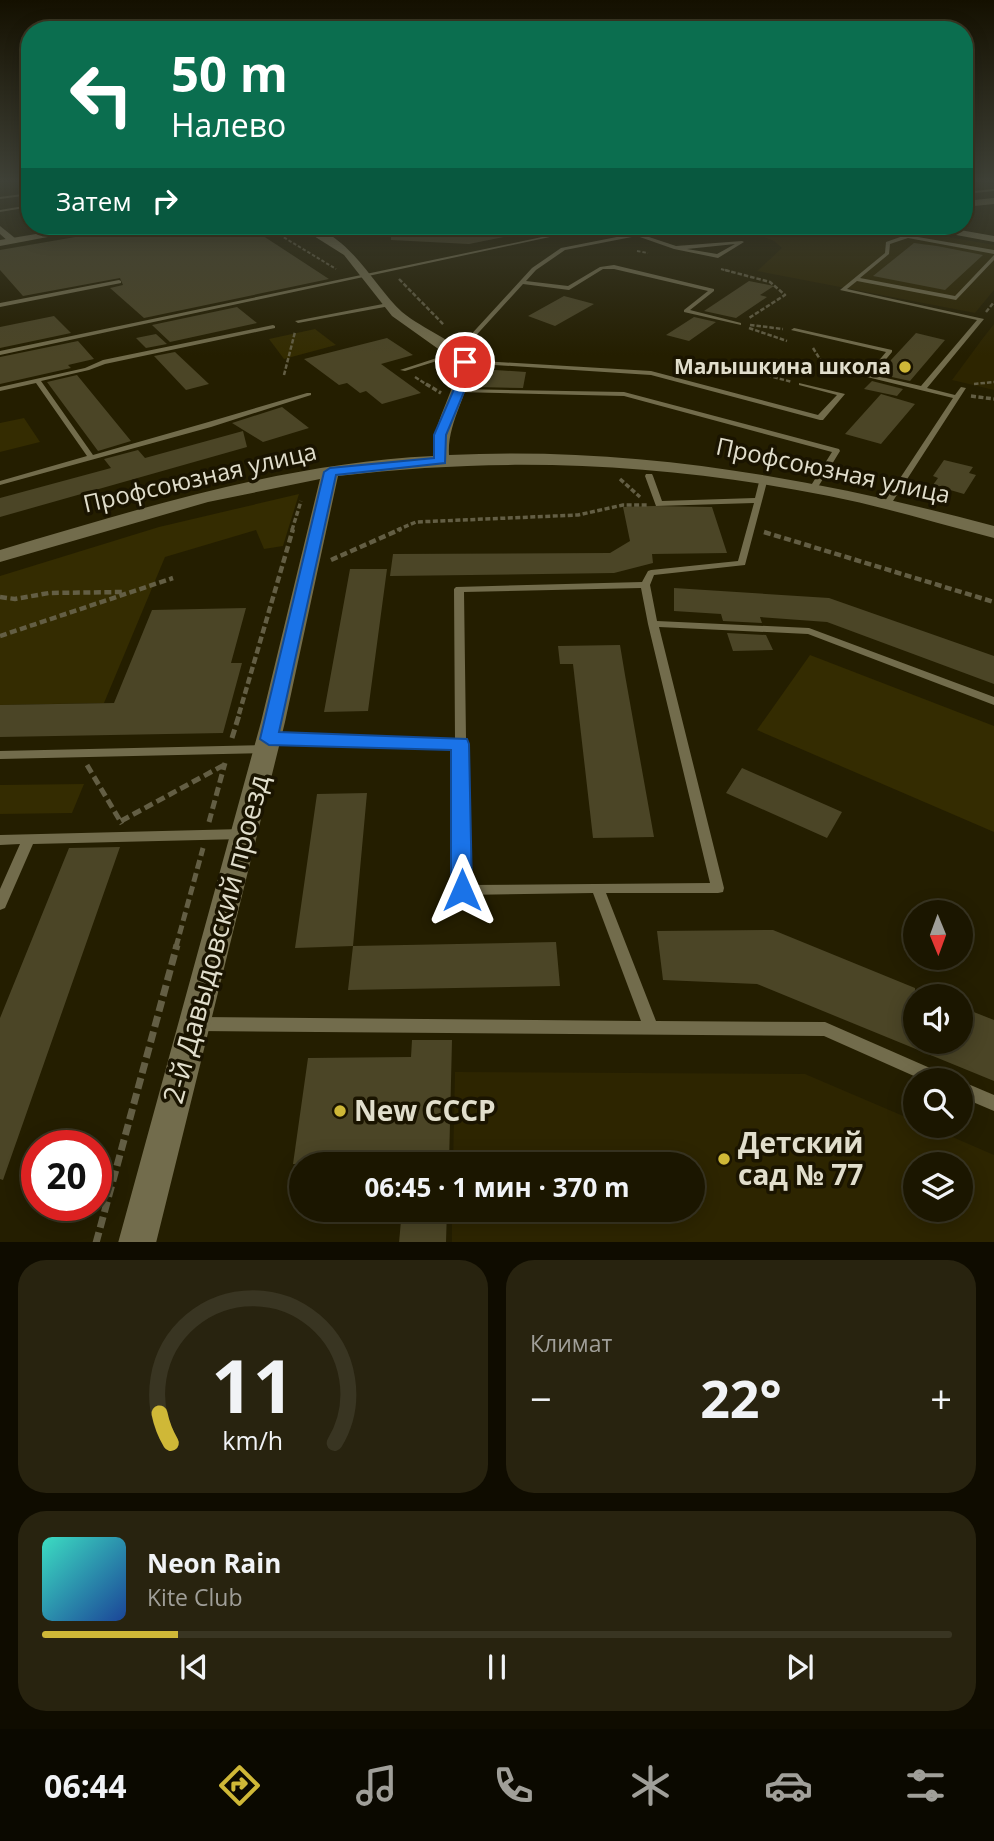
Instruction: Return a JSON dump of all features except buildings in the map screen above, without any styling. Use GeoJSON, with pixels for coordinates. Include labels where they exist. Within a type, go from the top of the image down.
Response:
{"type":"FeatureCollection","features":[{"type":"Feature","properties":{"kind":"street"},"geometry":{"type":"LineString","coordinates":[[0,243],[19,239]]}},
{"type":"Feature","properties":{"kind":"street"},"geometry":{"type":"LineString","coordinates":[[325,239],[348,253],[368,275],[388,305],[425,335],[462,353],[458,391],[440,435],[441,461]]}},
{"type":"Feature","properties":{"kind":"street","name":"Профсоюзная улица"},"geometry":{"type":"LineString","coordinates":[[0,556],[181,503],[330,472],[441,461],[636,462],[764,478],[887,504],[994,532]]}},
{"type":"Feature","properties":{"kind":"street","name":"2-й Давыдовский проезд"},"geometry":{"type":"LineString","coordinates":[[136,1242],[267,744],[330,472]]}},
{"type":"Feature","properties":{"kind":"lane"},"geometry":{"type":"LineString","coordinates":[[0,353],[538,239]]}},
{"type":"Feature","properties":{"kind":"lane"},"geometry":{"type":"LineString","coordinates":[[462,353],[522,282],[553,253],[607,239]]}},
{"type":"Feature","properties":{"kind":"lane"},"geometry":{"type":"LineString","coordinates":[[651,239],[676,248],[718,256],[742,242],[676,248]]}},
{"type":"Feature","properties":{"kind":"lane"},"geometry":{"type":"LineString","coordinates":[[900,239],[888,243],[887,253],[843,290],[981,319],[922,389]]}},
{"type":"Feature","properties":{"kind":"lane"},"geometry":{"type":"LineString","coordinates":[[855,279],[956,298],[994,254],[922,239]]}},
{"type":"Feature","properties":{"kind":"lane"},"geometry":{"type":"LineString","coordinates":[[522,282],[569,288],[602,268],[614,267],[712,289],[685,310],[739,324]]}},
{"type":"Feature","properties":{"kind":"lane"},"geometry":{"type":"LineString","coordinates":[[0,305],[118,282]]}},
{"type":"Feature","properties":{"kind":"lane"},"geometry":{"type":"LineString","coordinates":[[298,321],[388,305]]}},
{"type":"Feature","properties":{"kind":"lane"},"geometry":{"type":"LineString","coordinates":[[0,389],[86,369],[103,362],[273,327]]}},
{"type":"Feature","properties":{"kind":"lane"},"geometry":{"type":"LineString","coordinates":[[794,330],[890,351],[869,376],[956,397]]}},
{"type":"Feature","properties":{"kind":"lane"},"geometry":{"type":"LineString","coordinates":[[403,370],[462,353],[651,373],[820,418],[842,394],[801,384]]}},
{"type":"Feature","properties":{"kind":"lane"},"geometry":{"type":"LineString","coordinates":[[37,380],[92,458]]}},
{"type":"Feature","properties":{"kind":"lane"},"geometry":{"type":"LineString","coordinates":[[887,504],[963,388]]}},
{"type":"Feature","properties":{"kind":"lane"},"geometry":{"type":"LineString","coordinates":[[458,391],[624,394],[836,451],[814,488]]}},
{"type":"Feature","properties":{"kind":"lane"},"geometry":{"type":"LineString","coordinates":[[0,483],[309,394]]}},
{"type":"Feature","properties":{"kind":"lane"},"geometry":{"type":"LineString","coordinates":[[649,476],[659,504],[758,500]]}},
{"type":"Feature","properties":{"kind":"lane"},"geometry":{"type":"LineString","coordinates":[[645,585],[459,589],[462,890],[718,888],[645,585],[651,573],[742,563],[764,478]]}},
{"type":"Feature","properties":{"kind":"lane"},"geometry":{"type":"LineString","coordinates":[[653,624],[809,631],[994,701]]}},
{"type":"Feature","properties":{"kind":"lane"},"geometry":{"type":"LineString","coordinates":[[0,754],[229,750],[267,744],[460,744]]}},
{"type":"Feature","properties":{"kind":"lane"},"geometry":{"type":"LineString","coordinates":[[0,840],[244,834]]}},
{"type":"Feature","properties":{"kind":"lane"},"geometry":{"type":"LineString","coordinates":[[0,904],[29,839]]}},
{"type":"Feature","properties":{"kind":"lane"},"geometry":{"type":"LineString","coordinates":[[597,888],[651,1028]]}},
{"type":"Feature","properties":{"kind":"lane"},"geometry":{"type":"LineString","coordinates":[[194,1024],[825,1029],[914,1068]]}},
{"type":"Feature","properties":{"kind":"lane"},"geometry":{"type":"LineString","coordinates":[[973,1094],[994,1103]]}},
{"type":"Feature","properties":{"kind":"path"},"geometry":{"type":"LineString","coordinates":[[286,239],[349,278]]}},
{"type":"Feature","properties":{"kind":"path"},"geometry":{"type":"LineString","coordinates":[[637,251],[650,254]]}},
{"type":"Feature","properties":{"kind":"path"},"geometry":{"type":"LineString","coordinates":[[719,268],[770,282],[785,295],[739,324]]}},
{"type":"Feature","properties":{"kind":"path"},"geometry":{"type":"LineString","coordinates":[[396,269],[394,273],[462,353]]}},
{"type":"Feature","properties":{"kind":"path"},"geometry":{"type":"LineString","coordinates":[[284,375],[298,321]]}},
{"type":"Feature","properties":{"kind":"path"},"geometry":{"type":"LineString","coordinates":[[739,324],[794,330]]}},
{"type":"Feature","properties":{"kind":"path"},"geometry":{"type":"LineString","coordinates":[[739,324],[793,343]]}},
{"type":"Feature","properties":{"kind":"path"},"geometry":{"type":"LineString","coordinates":[[805,346],[816,349],[823,364]]}},
{"type":"Feature","properties":{"kind":"path"},"geometry":{"type":"LineString","coordinates":[[403,370],[442,394],[441,408],[450,410]]}},
{"type":"Feature","properties":{"kind":"path"},"geometry":{"type":"LineString","coordinates":[[693,370],[758,373],[801,384]]}},
{"type":"Feature","properties":{"kind":"path"},"geometry":{"type":"LineString","coordinates":[[963,388],[994,382]]}},
{"type":"Feature","properties":{"kind":"path"},"geometry":{"type":"LineString","coordinates":[[982,396],[994,401]]}},
{"type":"Feature","properties":{"kind":"path"},"geometry":{"type":"LineString","coordinates":[[615,474],[649,505]]}},
{"type":"Feature","properties":{"kind":"path"},"geometry":{"type":"LineString","coordinates":[[96,1242],[229,750],[305,490]]}},
{"type":"Feature","properties":{"kind":"path"},"geometry":{"type":"LineString","coordinates":[[331,560],[416,522],[578,515],[622,505],[657,505]]}},
{"type":"Feature","properties":{"kind":"path"},"geometry":{"type":"LineString","coordinates":[[751,528],[994,602]]}},
{"type":"Feature","properties":{"kind":"path"},"geometry":{"type":"LineString","coordinates":[[0,636],[173,578]]}},
{"type":"Feature","properties":{"kind":"path"},"geometry":{"type":"LineString","coordinates":[[0,597],[15,599],[49,593],[87,595],[132,592]]}},
{"type":"Feature","properties":{"kind":"path"},"geometry":{"type":"LineString","coordinates":[[80,753],[130,836]]}},
{"type":"Feature","properties":{"kind":"path"},"geometry":{"type":"LineString","coordinates":[[121,821],[225,765]]}},
{"type":"Feature","properties":{"kind":"shaded area"},"geometry":{"type":"Polygon","coordinates":[[[769,239],[960,239],[994,245],[994,290],[975,313],[757,271],[782,248],[769,239]]]}},
{"type":"Feature","properties":{"kind":"shaded area"},"geometry":{"type":"Polygon","coordinates":[[[994,324],[994,390],[952,380],[983,338],[994,324]]]}},
{"type":"Feature","properties":{"kind":"shaded area"},"geometry":{"type":"Polygon","coordinates":[[[315,329],[336,345],[284,359],[269,339],[315,329]]]}},
{"type":"Feature","properties":{"kind":"shaded area"},"geometry":{"type":"Polygon","coordinates":[[[24,418],[40,442],[0,452],[0,423],[24,418]]]}},
{"type":"Feature","properties":{"kind":"shaded area"},"geometry":{"type":"Polygon","coordinates":[[[299,494],[283,546],[264,549],[256,530],[165,557],[104,703],[0,705],[0,576],[159,527],[299,494]]]}},
{"type":"Feature","properties":{"kind":"shaded area"},"geometry":{"type":"Polygon","coordinates":[[[810,655],[994,726],[994,832],[757,730],[810,655]]]}},
{"type":"Feature","properties":{"kind":"shaded area"},"geometry":{"type":"Polygon","coordinates":[[[84,784],[72,813],[0,814],[0,785],[84,784]]]}},
{"type":"Feature","properties":{"kind":"shaded area","name":"Детский сад № 77"},"geometry":{"type":"Polygon","coordinates":[[[455,1072],[805,1074],[903,1116],[903,1138],[955,1138],[994,1155],[994,1242],[452,1242],[452,1222],[705,1222],[705,1152],[453,1152],[455,1072]]]}},
{"type":"Feature","properties":{"kind":"place","name":"Малышкина школа"},"geometry":{"type":"Point","coordinates":[905,367]}},
{"type":"Feature","properties":{"kind":"place","name":"New СССР"},"geometry":{"type":"Point","coordinates":[340,1111]}},
{"type":"Feature","properties":{"kind":"place","name":"Детский сад № 77"},"geometry":{"type":"Point","coordinates":[724,1159]}},
{"type":"Feature","properties":{"kind":"route"},"geometry":{"type":"LineString","coordinates":[[462,890],[460,744],[269,739],[330,472],[441,461],[440,435],[463,380],[465,362]]}}]}
